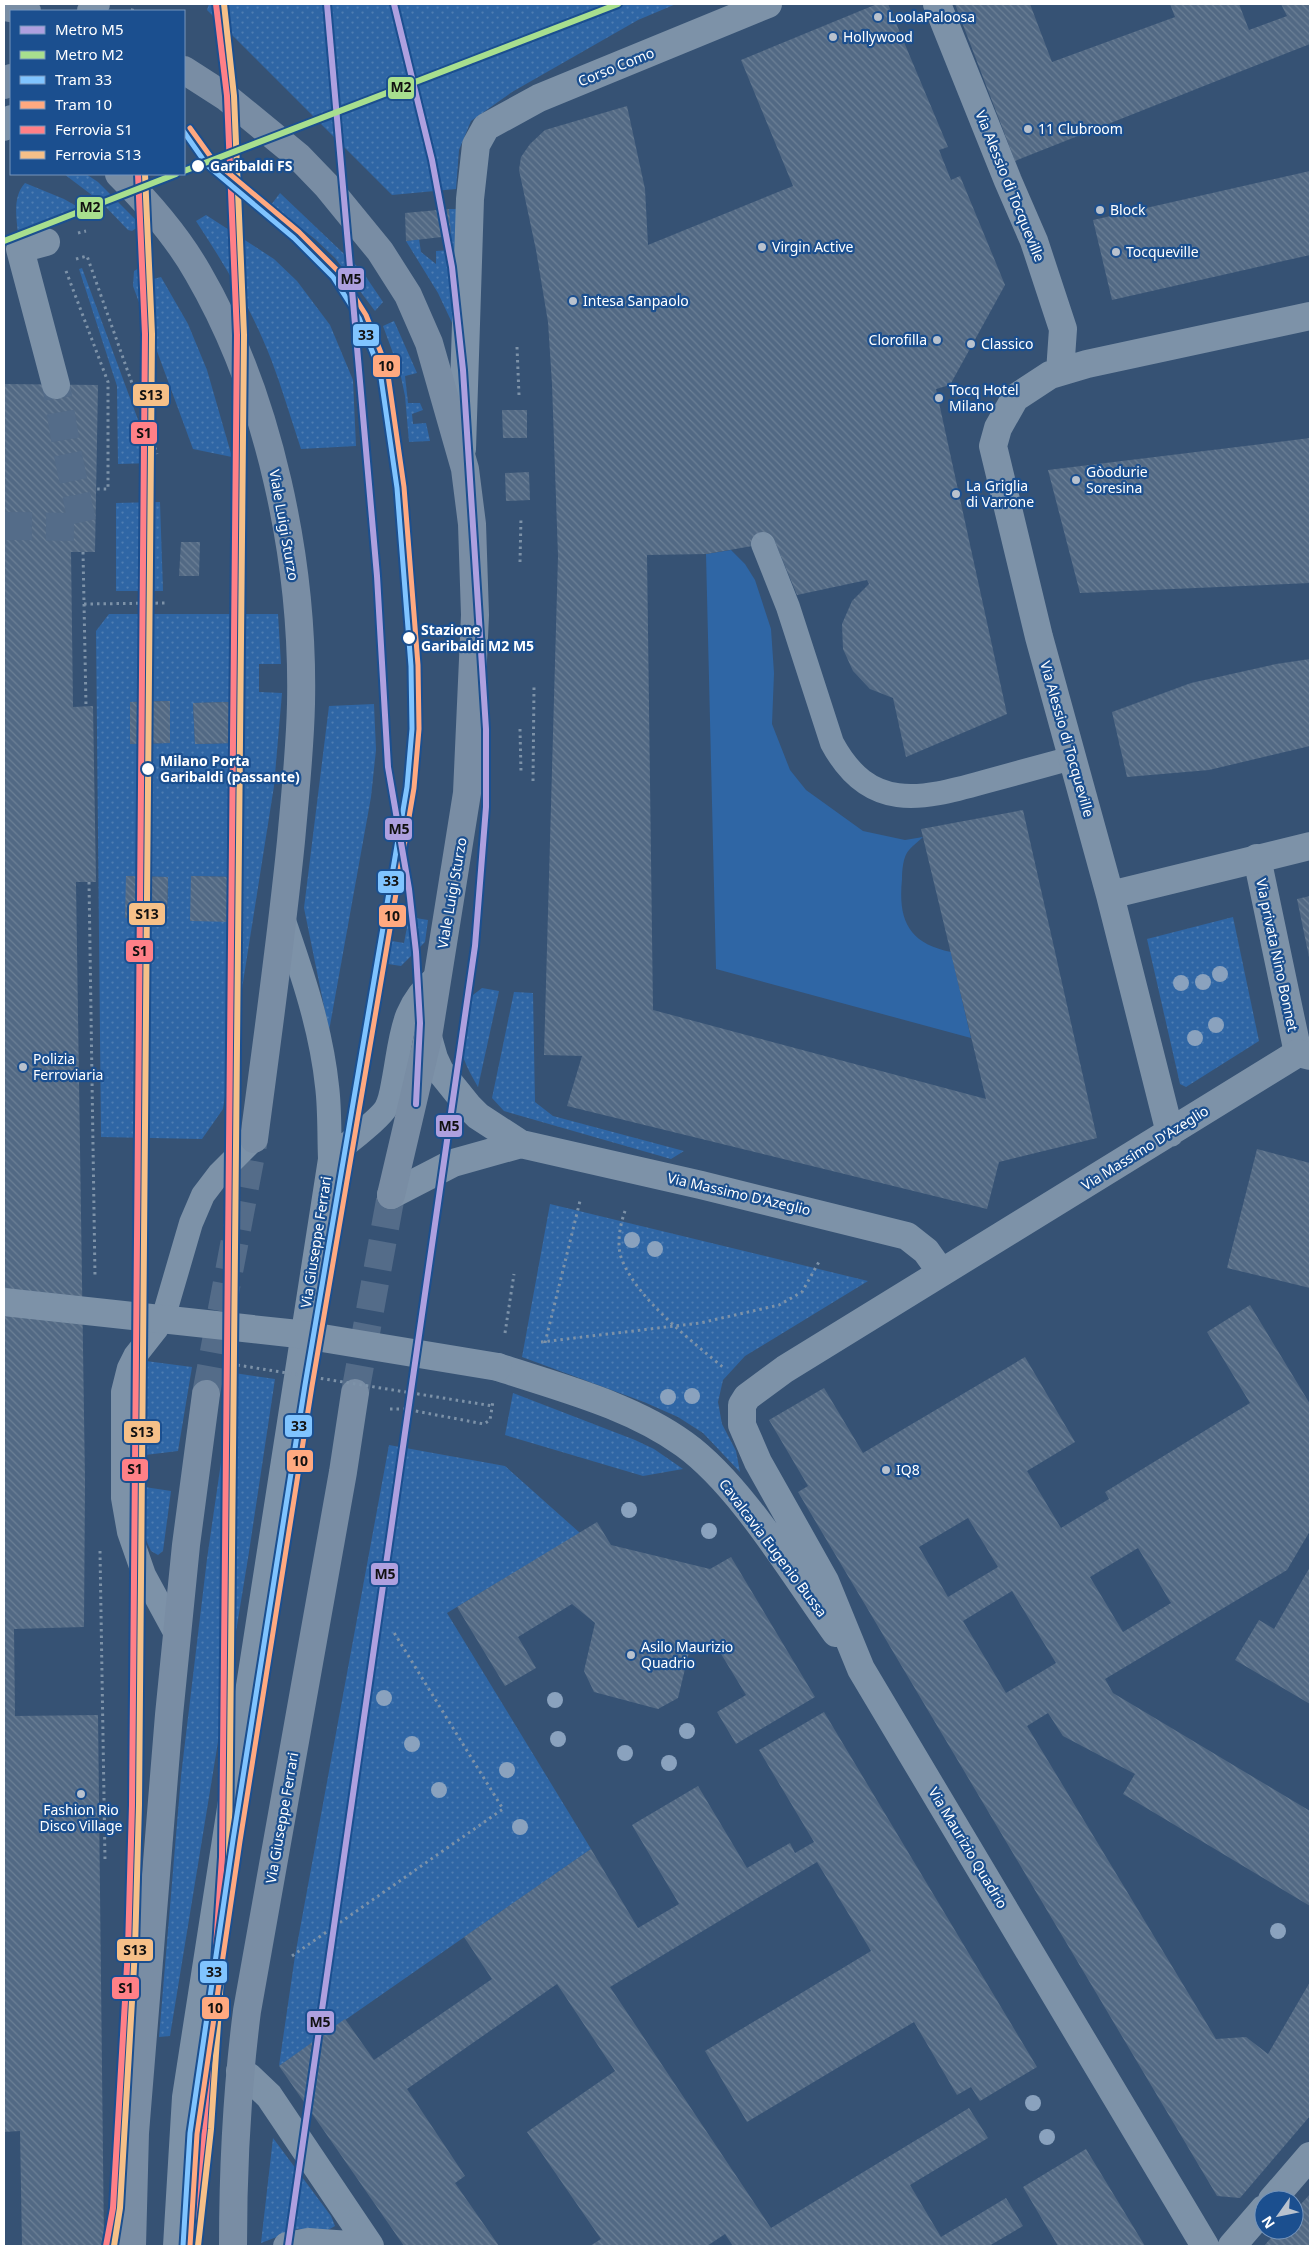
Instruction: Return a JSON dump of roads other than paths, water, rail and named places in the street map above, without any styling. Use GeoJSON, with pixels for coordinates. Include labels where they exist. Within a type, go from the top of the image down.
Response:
{"type":"FeatureCollection","features":[{"type":"Feature","properties":{"kind":"main road"},"geometry":{"type":"LineString","coordinates":[[4,7],[20,10]]}},
{"type":"Feature","properties":{"kind":"main road","name":"Viale Luigi Sturzo"},"geometry":{"type":"LineString","coordinates":[[185,71],[226,96],[298,156],[326,185],[380,251],[408,295],[429,343],[462,451],[469,495],[474,556],[475,615],[473,712],[466,802],[428,1037],[390,1195]]}},
{"type":"Feature","properties":{"kind":"main road","name":"Viale Luigi Sturzo"},"geometry":{"type":"LineString","coordinates":[[121,175],[163,221],[199,274],[230,338],[246,378],[274,465],[297,594],[301,676],[298,765],[284,918],[254,1139]]}},
{"type":"Feature","properties":{"kind":"main road","name":"Via Giuseppe Ferrari"},"geometry":{"type":"LineString","coordinates":[[233,2246],[240,2071],[249,2002],[343,1472],[355,1393]]}},
{"type":"Feature","properties":{"kind":"main road"},"geometry":{"type":"LineString","coordinates":[[132,2246],[135,2133],[176,1634],[206,1394]]}},
{"type":"Feature","properties":{"kind":"street","name":"Corso Como"},"geometry":{"type":"LineString","coordinates":[[476,145],[486,126],[539,98],[768,4]]}},
{"type":"Feature","properties":{"kind":"street","name":"Via Alessio di Tocqueville"},"geometry":{"type":"LineString","coordinates":[[937,4],[1034,241],[1063,329],[1060,372]]}},
{"type":"Feature","properties":{"kind":"street","name":"Viale Luigi Sturzo"},"geometry":{"type":"LineString","coordinates":[[462,451],[470,199],[476,145]]}},
{"type":"Feature","properties":{"kind":"street"},"geometry":{"type":"LineString","coordinates":[[46,242],[20,249],[56,385]]}},
{"type":"Feature","properties":{"kind":"street","name":"Via Alessio di Tocqueville"},"geometry":{"type":"LineString","coordinates":[[1170,1133],[1110,895],[1039,637],[993,446],[998,428],[1015,398],[1050,375],[1310,316]]}},
{"type":"Feature","properties":{"kind":"street"},"geometry":{"type":"LineString","coordinates":[[1110,895],[1310,846]]}},
{"type":"Feature","properties":{"kind":"street","name":"Via privata Nino Bonnet"},"geometry":{"type":"LineString","coordinates":[[1257,858],[1304,1055]]}},
{"type":"Feature","properties":{"kind":"street","name":"Via Massimo D'Azeglio"},"geometry":{"type":"LineString","coordinates":[[428,1037],[440,1070],[469,1107],[478,1116],[521,1144],[711,1187],[907,1236],[926,1251],[940,1272]]}},
{"type":"Feature","properties":{"kind":"street","name":"Via Massimo D'Azeglio"},"geometry":{"type":"LineString","coordinates":[[747,1442],[741,1414],[747,1397],[785,1369],[940,1272],[1170,1133],[1304,1055]]}},
{"type":"Feature","properties":{"kind":"street","name":"Via Massimo D'Azeglio"},"geometry":{"type":"LineString","coordinates":[[390,1195],[453,1163],[521,1144]]}},
{"type":"Feature","properties":{"kind":"street","name":"Cavalcavia Eugenio Bussa"},"geometry":{"type":"LineString","coordinates":[[4,1302],[298,1334],[498,1367],[639,1417],[684,1444],[716,1471],[758,1524],[861,1669]]}},
{"type":"Feature","properties":{"kind":"street","name":"Via Maurizio Quadrio"},"geometry":{"type":"LineString","coordinates":[[747,1442],[825,1581],[861,1669],[1205,2246]]}},
{"type":"Feature","properties":{"kind":"street"},"geometry":{"type":"LineString","coordinates":[[240,2071],[249,2076],[269,2096],[370,2246]]}},
{"type":"Feature","properties":{"kind":"street"},"geometry":{"type":"LineString","coordinates":[[1281,2190],[1310,2156]]}},
{"type":"Feature","properties":{"kind":"street"},"geometry":{"type":"LineString","coordinates":[[1232,2246],[1254,2221]]}},
{"type":"Feature","properties":{"kind":"street"},"geometry":{"type":"LineString","coordinates":[[287,2246],[308,2242],[363,2246]]}},
{"type":"Feature","properties":{"kind":"lane"},"geometry":{"type":"LineString","coordinates":[[763,544],[788,607],[832,743],[840,760],[857,777],[878,791],[910,797],[942,794],[1072,758]]}},
{"type":"Feature","properties":{"kind":"lane","name":"Viale Luigi Sturzo"},"geometry":{"type":"LineString","coordinates":[[284,918],[308,989],[322,1051],[327,1086],[330,1159]]}},
{"type":"Feature","properties":{"kind":"lane"},"geometry":{"type":"LineString","coordinates":[[330,1159],[384,1110],[390,1096],[410,1005],[437,976]]}},
{"type":"Feature","properties":{"kind":"lane"},"geometry":{"type":"LineString","coordinates":[[176,1634],[144,1575],[128,1524],[124,1498],[122,1392],[129,1368],[135,1356],[157,1328],[165,1312],[191,1224],[203,1195],[219,1174],[254,1139]]}},
{"type":"Feature","properties":{"kind":"lane","name":"Via Giuseppe Ferrari"},"geometry":{"type":"LineString","coordinates":[[175,2246],[184,2097],[330,1159]]}},
{"type":"Feature","properties":{"kind":"tunnel"},"geometry":{"type":"LineString","coordinates":[[4,526],[83,527],[56,385]]}},
{"type":"Feature","properties":{"kind":"tunnel"},"geometry":{"type":"LineString","coordinates":[[206,1394],[254,1139]]}},
{"type":"Feature","properties":{"kind":"tunnel"},"geometry":{"type":"LineString","coordinates":[[355,1393],[391,1195]]}},
{"type":"Feature","properties":{"kind":"metro line","name":"M5"},"geometry":{"type":"LineString","coordinates":[[327,4],[377,576],[388,767],[409,889],[416,952],[420,1023],[416,1104]]}},
{"type":"Feature","properties":{"kind":"metro line","name":"M5"},"geometry":{"type":"LineString","coordinates":[[288,2246],[475,946],[486,807],[486,729],[463,370],[452,267],[432,160],[394,4]]}},
{"type":"Feature","properties":{"kind":"metro line","name":"M2"},"geometry":{"type":"LineString","coordinates":[[185,171],[618,4]]}},
{"type":"Feature","properties":{"kind":"metro line","name":"M2"},"geometry":{"type":"LineString","coordinates":[[4,241],[173,175]]}},
{"type":"Feature","properties":{"kind":"tram line","name":"10"},"geometry":{"type":"LineString","coordinates":[[190,128],[213,160],[299,232],[339,272],[366,315],[387,368],[404,487],[418,665],[419,729],[414,788],[312,1386],[240,1841],[197,2134],[190,2246]]}},
{"type":"Feature","properties":{"kind":"tram line","name":"33"},"geometry":{"type":"LineString","coordinates":[[183,2246],[190,2133],[233,1840],[305,1385],[407,787],[412,729],[411,666],[397,488],[380,371],[359,318],[333,277],[294,238],[207,165],[185,133]]}},
{"type":"Feature","properties":{"kind":"rail line","name":"S1"},"geometry":{"type":"LineString","coordinates":[[190,2246],[204,2129],[222,1857],[237,335],[227,96],[216,4]]}},
{"type":"Feature","properties":{"kind":"rail line","name":"S13"},"geometry":{"type":"LineString","coordinates":[[198,2246],[211,2129],[229,1857],[244,335],[234,96],[224,4]]}},
{"type":"Feature","properties":{"kind":"rail line","name":"S1"},"geometry":{"type":"LineString","coordinates":[[106,2246],[113,2208],[128,1949],[132,1805],[145,334],[138,175]]}},
{"type":"Feature","properties":{"kind":"rail line","name":"S13"},"geometry":{"type":"LineString","coordinates":[[114,2246],[120,2208],[135,1949],[139,1805],[152,334],[145,175]]}},
{"type":"Feature","properties":{"kind":"place","name":"LoolaPaloosa"},"geometry":{"type":"Point","coordinates":[878,17]}},
{"type":"Feature","properties":{"kind":"place","name":"Hollywood"},"geometry":{"type":"Point","coordinates":[833,37]}},
{"type":"Feature","properties":{"kind":"place","name":"11 Clubroom"},"geometry":{"type":"Point","coordinates":[1028,129]}},
{"type":"Feature","properties":{"kind":"place","name":"Garibaldi FS"},"geometry":{"type":"Point","coordinates":[198,166]}},
{"type":"Feature","properties":{"kind":"place","name":"Block"},"geometry":{"type":"Point","coordinates":[1100,210]}},
{"type":"Feature","properties":{"kind":"place","name":"Virgin Active"},"geometry":{"type":"Point","coordinates":[762,247]}},
{"type":"Feature","properties":{"kind":"place","name":"Tocqueville"},"geometry":{"type":"Point","coordinates":[1116,252]}},
{"type":"Feature","properties":{"kind":"place","name":"Intesa Sanpaolo"},"geometry":{"type":"Point","coordinates":[573,301]}},
{"type":"Feature","properties":{"kind":"place","name":"Clorofilla"},"geometry":{"type":"Point","coordinates":[937,340]}},
{"type":"Feature","properties":{"kind":"place","name":"Classico"},"geometry":{"type":"Point","coordinates":[971,344]}},
{"type":"Feature","properties":{"kind":"place","name":"Tocq Hotel Milano"},"geometry":{"type":"Point","coordinates":[939,398]}},
{"type":"Feature","properties":{"kind":"place","name":"Gòodurie Soresina"},"geometry":{"type":"Point","coordinates":[1076,480]}},
{"type":"Feature","properties":{"kind":"place","name":"La Griglia di Varrone"},"geometry":{"type":"Point","coordinates":[956,494]}},
{"type":"Feature","properties":{"kind":"place","name":"Stazione Garibaldi M2 M5"},"geometry":{"type":"Point","coordinates":[409,638]}},
{"type":"Feature","properties":{"kind":"place","name":"Milano Porta Garibaldi (passante)"},"geometry":{"type":"Point","coordinates":[148,769]}},
{"type":"Feature","properties":{"kind":"place","name":"Polizia Ferroviaria"},"geometry":{"type":"Point","coordinates":[23,1067]}},
{"type":"Feature","properties":{"kind":"place","name":"IQ8"},"geometry":{"type":"Point","coordinates":[886,1470]}},
{"type":"Feature","properties":{"kind":"place","name":"Asilo Maurizio Quadrio"},"geometry":{"type":"Point","coordinates":[631,1655]}},
{"type":"Feature","properties":{"kind":"place","name":"Fashion Rio Disco Village"},"geometry":{"type":"Point","coordinates":[81,1794]}}]}
